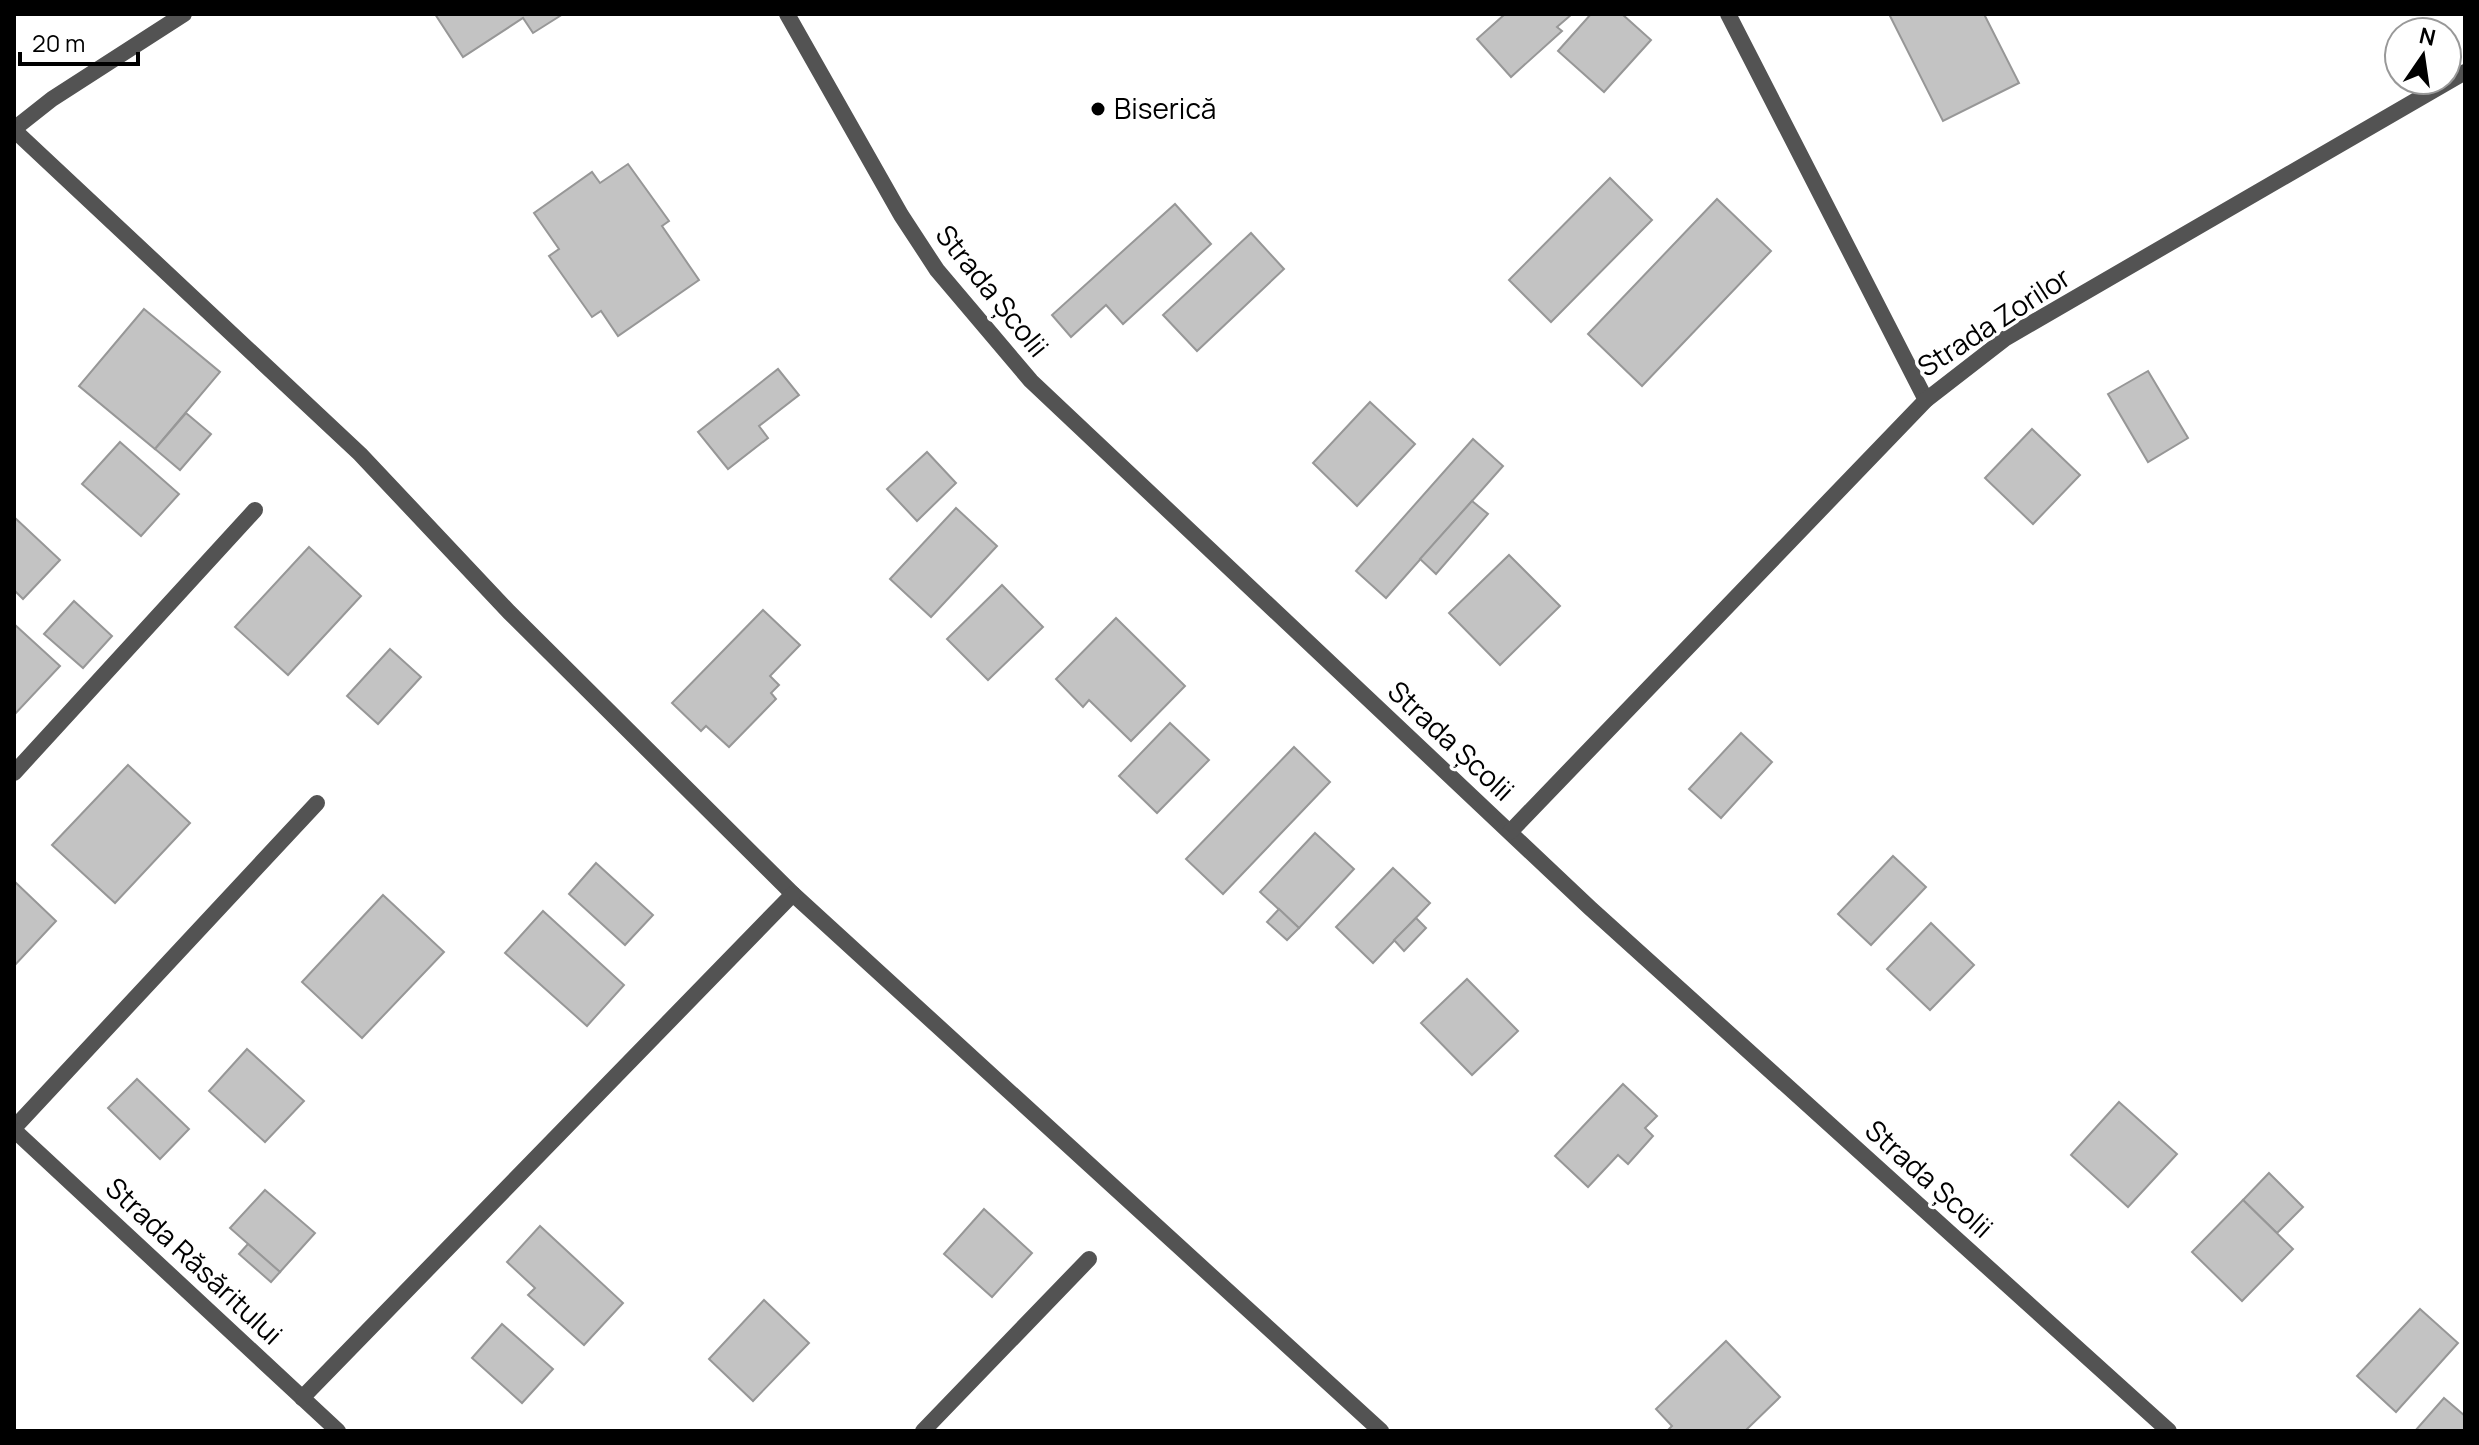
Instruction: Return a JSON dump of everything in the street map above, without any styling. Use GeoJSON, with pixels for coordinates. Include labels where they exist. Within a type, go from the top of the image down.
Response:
{"type":"FeatureCollection","features":[{"type":"Feature","properties":{"kind":"street"},"geometry":{"type":"LineString","coordinates":[[184,14],[52,99],[14,130],[360,454],[509,612],[793,894],[1381,1431]]}},
{"type":"Feature","properties":{"kind":"street","name":"Strada Școlii"},"geometry":{"type":"LineString","coordinates":[[787,14],[901,215],[937,270],[979,323],[1075,423],[1510,832],[2169,1431]]}},
{"type":"Feature","properties":{"kind":"street","name":"Strada Zorilor"},"geometry":{"type":"LineString","coordinates":[[1728,14],[1926,400],[2006,338],[2465,72]]}},
{"type":"Feature","properties":{"kind":"street"},"geometry":{"type":"LineString","coordinates":[[1510,832],[1926,400]]}},
{"type":"Feature","properties":{"kind":"street"},"geometry":{"type":"LineString","coordinates":[[14,773],[255,510]]}},
{"type":"Feature","properties":{"kind":"street"},"geometry":{"type":"LineString","coordinates":[[14,1129],[317,803]]}},
{"type":"Feature","properties":{"kind":"street"},"geometry":{"type":"LineString","coordinates":[[302,1398],[793,894]]}},
{"type":"Feature","properties":{"kind":"street","name":"Strada Răsăritului"},"geometry":{"type":"LineString","coordinates":[[14,1129],[338,1431]]}},
{"type":"Feature","properties":{"kind":"street"},"geometry":{"type":"LineString","coordinates":[[923,1431],[1089,1259]]}},
{"type":"Feature","properties":{"kind":"building"},"geometry":{"type":"Polygon","coordinates":[[[435,14],[563,14],[533,33],[523,18],[463,57],[435,14]]]}},
{"type":"Feature","properties":{"kind":"building"},"geometry":{"type":"Polygon","coordinates":[[[1505,14],[1572,14],[1557,27],[1562,31],[1511,77],[1477,39],[1505,14]]]}},
{"type":"Feature","properties":{"kind":"building"},"geometry":{"type":"Polygon","coordinates":[[[1591,14],[1622,14],[1651,40],[1604,92],[1558,51],[1591,14]]]}},
{"type":"Feature","properties":{"kind":"building"},"geometry":{"type":"Polygon","coordinates":[[[1889,14],[1984,14],[2019,83],[1943,121],[1889,14]]]}},
{"type":"Feature","properties":{"kind":"building"},"geometry":{"type":"Polygon","coordinates":[[[628,164],[669,221],[662,226],[699,280],[618,336],[601,311],[592,317],[549,256],[559,249],[534,213],[592,172],[600,183],[628,164]]]}},
{"type":"Feature","properties":{"kind":"building"},"geometry":{"type":"Polygon","coordinates":[[[1610,178],[1652,220],[1551,322],[1509,280],[1610,178]]]}},
{"type":"Feature","properties":{"kind":"building"},"geometry":{"type":"Polygon","coordinates":[[[1717,199],[1771,251],[1642,386],[1588,334],[1717,199]]]}},
{"type":"Feature","properties":{"kind":"building"},"geometry":{"type":"Polygon","coordinates":[[[1175,204],[1211,244],[1123,324],[1106,305],[1071,337],[1052,315],[1175,204]]]}},
{"type":"Feature","properties":{"kind":"building"},"geometry":{"type":"Polygon","coordinates":[[[1251,233],[1284,269],[1197,351],[1163,315],[1251,233]]]}},
{"type":"Feature","properties":{"kind":"building"},"geometry":{"type":"Polygon","coordinates":[[[144,309],[220,372],[155,449],[79,386],[144,309]]]}},
{"type":"Feature","properties":{"kind":"building"},"geometry":{"type":"Polygon","coordinates":[[[778,369],[799,395],[759,426],[768,438],[728,469],[698,432],[778,369]]]}},
{"type":"Feature","properties":{"kind":"building"},"geometry":{"type":"Polygon","coordinates":[[[2148,371],[2188,438],[2148,462],[2108,394],[2148,371]]]}},
{"type":"Feature","properties":{"kind":"building"},"geometry":{"type":"Polygon","coordinates":[[[1370,402],[1415,444],[1357,506],[1313,463],[1370,402]]]}},
{"type":"Feature","properties":{"kind":"building"},"geometry":{"type":"Polygon","coordinates":[[[186,413],[211,434],[180,470],[155,449],[186,413]]]}},
{"type":"Feature","properties":{"kind":"building"},"geometry":{"type":"Polygon","coordinates":[[[2032,429],[2080,475],[2033,524],[1985,478],[2032,429]]]}},
{"type":"Feature","properties":{"kind":"building"},"geometry":{"type":"Polygon","coordinates":[[[1473,439],[1503,466],[1386,598],[1356,571],[1473,439]]]}},
{"type":"Feature","properties":{"kind":"building"},"geometry":{"type":"Polygon","coordinates":[[[120,442],[179,494],[141,536],[82,484],[120,442]]]}},
{"type":"Feature","properties":{"kind":"building"},"geometry":{"type":"Polygon","coordinates":[[[927,452],[956,483],[917,521],[887,489],[927,452]]]}},
{"type":"Feature","properties":{"kind":"building"},"geometry":{"type":"Polygon","coordinates":[[[1472,501],[1488,514],[1436,574],[1420,559],[1472,501]]]}},
{"type":"Feature","properties":{"kind":"building"},"geometry":{"type":"Polygon","coordinates":[[[956,508],[997,546],[931,617],[890,579],[956,508]]]}},
{"type":"Feature","properties":{"kind":"building"},"geometry":{"type":"Polygon","coordinates":[[[14,517],[60,560],[23,599],[14,590],[14,517]]]}},
{"type":"Feature","properties":{"kind":"building"},"geometry":{"type":"Polygon","coordinates":[[[309,547],[361,596],[288,675],[235,627],[309,547]]]}},
{"type":"Feature","properties":{"kind":"building"},"geometry":{"type":"Polygon","coordinates":[[[1509,555],[1560,606],[1500,665],[1449,613],[1509,555]]]}},
{"type":"Feature","properties":{"kind":"building"},"geometry":{"type":"Polygon","coordinates":[[[1002,585],[1043,627],[988,680],[947,639],[1002,585]]]}},
{"type":"Feature","properties":{"kind":"building"},"geometry":{"type":"Polygon","coordinates":[[[74,601],[112,636],[83,668],[44,634],[74,601]]]}},
{"type":"Feature","properties":{"kind":"building"},"geometry":{"type":"Polygon","coordinates":[[[763,610],[800,645],[770,676],[779,685],[771,693],[776,699],[729,747],[706,726],[701,731],[672,703],[763,610]]]}},
{"type":"Feature","properties":{"kind":"building"},"geometry":{"type":"Polygon","coordinates":[[[1116,618],[1185,686],[1131,741],[1089,700],[1083,707],[1056,679],[1116,618]]]}},
{"type":"Feature","properties":{"kind":"building"},"geometry":{"type":"Polygon","coordinates":[[[14,624],[60,666],[14,715],[14,624]]]}},
{"type":"Feature","properties":{"kind":"building"},"geometry":{"type":"Polygon","coordinates":[[[390,649],[421,677],[378,724],[347,696],[390,649]]]}},
{"type":"Feature","properties":{"kind":"building"},"geometry":{"type":"Polygon","coordinates":[[[1170,723],[1209,760],[1157,813],[1119,776],[1170,723]]]}},
{"type":"Feature","properties":{"kind":"building"},"geometry":{"type":"Polygon","coordinates":[[[1741,733],[1772,762],[1721,818],[1689,789],[1741,733]]]}},
{"type":"Feature","properties":{"kind":"building"},"geometry":{"type":"Polygon","coordinates":[[[1294,747],[1330,782],[1223,894],[1186,859],[1294,747]]]}},
{"type":"Feature","properties":{"kind":"building"},"geometry":{"type":"Polygon","coordinates":[[[128,765],[190,823],[115,903],[52,845],[128,765]]]}},
{"type":"Feature","properties":{"kind":"building"},"geometry":{"type":"Polygon","coordinates":[[[1315,833],[1354,869],[1299,928],[1260,892],[1315,833]]]}},
{"type":"Feature","properties":{"kind":"building"},"geometry":{"type":"Polygon","coordinates":[[[1893,856],[1926,887],[1871,945],[1838,914],[1893,856]]]}},
{"type":"Feature","properties":{"kind":"building"},"geometry":{"type":"Polygon","coordinates":[[[596,863],[653,915],[625,945],[569,894],[596,863]]]}},
{"type":"Feature","properties":{"kind":"building"},"geometry":{"type":"Polygon","coordinates":[[[1393,868],[1430,903],[1373,963],[1336,927],[1393,868]]]}},
{"type":"Feature","properties":{"kind":"building"},"geometry":{"type":"Polygon","coordinates":[[[14,881],[56,921],[14,966],[14,881]]]}},
{"type":"Feature","properties":{"kind":"building"},"geometry":{"type":"Polygon","coordinates":[[[383,895],[444,952],[362,1038],[302,982],[383,895]]]}},
{"type":"Feature","properties":{"kind":"building"},"geometry":{"type":"Polygon","coordinates":[[[1279,909],[1299,928],[1287,940],[1267,922],[1279,909]]]}},
{"type":"Feature","properties":{"kind":"building"},"geometry":{"type":"Polygon","coordinates":[[[543,911],[624,985],[587,1026],[505,953],[543,911]]]}},
{"type":"Feature","properties":{"kind":"building"},"geometry":{"type":"Polygon","coordinates":[[[1416,918],[1426,928],[1404,951],[1394,940],[1416,918]]]}},
{"type":"Feature","properties":{"kind":"building"},"geometry":{"type":"Polygon","coordinates":[[[1931,923],[1974,965],[1930,1010],[1887,969],[1931,923]]]}},
{"type":"Feature","properties":{"kind":"building"},"geometry":{"type":"Polygon","coordinates":[[[1467,979],[1518,1031],[1472,1075],[1421,1023],[1467,979]]]}},
{"type":"Feature","properties":{"kind":"building"},"geometry":{"type":"Polygon","coordinates":[[[247,1049],[304,1101],[265,1142],[209,1091],[247,1049]]]}},
{"type":"Feature","properties":{"kind":"building"},"geometry":{"type":"Polygon","coordinates":[[[137,1079],[189,1129],[160,1159],[108,1108],[137,1079]]]}},
{"type":"Feature","properties":{"kind":"building"},"geometry":{"type":"Polygon","coordinates":[[[1623,1084],[1657,1116],[1645,1128],[1653,1136],[1628,1164],[1618,1155],[1588,1187],[1555,1156],[1623,1084]]]}},
{"type":"Feature","properties":{"kind":"building"},"geometry":{"type":"Polygon","coordinates":[[[2119,1102],[2177,1154],[2128,1207],[2071,1155],[2119,1102]]]}},
{"type":"Feature","properties":{"kind":"building"},"geometry":{"type":"Polygon","coordinates":[[[2269,1173],[2303,1207],[2277,1233],[2243,1200],[2269,1173]]]}},
{"type":"Feature","properties":{"kind":"building"},"geometry":{"type":"Polygon","coordinates":[[[265,1190],[315,1233],[280,1272],[230,1228],[265,1190]]]}},
{"type":"Feature","properties":{"kind":"building"},"geometry":{"type":"Polygon","coordinates":[[[2243,1200],[2293,1249],[2242,1301],[2192,1252],[2243,1200]]]}},
{"type":"Feature","properties":{"kind":"building"},"geometry":{"type":"Polygon","coordinates":[[[984,1209],[1032,1253],[992,1297],[944,1254],[984,1209]]]}},
{"type":"Feature","properties":{"kind":"building"},"geometry":{"type":"Polygon","coordinates":[[[540,1226],[623,1303],[584,1345],[528,1295],[535,1288],[507,1262],[540,1226]]]}},
{"type":"Feature","properties":{"kind":"building"},"geometry":{"type":"Polygon","coordinates":[[[248,1244],[280,1272],[271,1282],[239,1254],[248,1244]]]}},
{"type":"Feature","properties":{"kind":"building"},"geometry":{"type":"Polygon","coordinates":[[[764,1300],[809,1343],[753,1401],[709,1359],[764,1300]]]}},
{"type":"Feature","properties":{"kind":"building"},"geometry":{"type":"Polygon","coordinates":[[[2420,1309],[2458,1343],[2396,1412],[2357,1376],[2420,1309]]]}},
{"type":"Feature","properties":{"kind":"building"},"geometry":{"type":"Polygon","coordinates":[[[502,1324],[553,1369],[522,1403],[472,1358],[502,1324]]]}},
{"type":"Feature","properties":{"kind":"building"},"geometry":{"type":"Polygon","coordinates":[[[1726,1341],[1780,1397],[1745,1431],[1667,1431],[1672,1426],[1656,1409],[1726,1341]]]}},
{"type":"Feature","properties":{"kind":"building"},"geometry":{"type":"Polygon","coordinates":[[[2444,1398],[2465,1416],[2465,1431],[2415,1431],[2444,1398]]]}},
{"type":"Feature","properties":{"kind":"place","name":"Biserică"},"geometry":{"type":"Point","coordinates":[1098,109]}}]}
